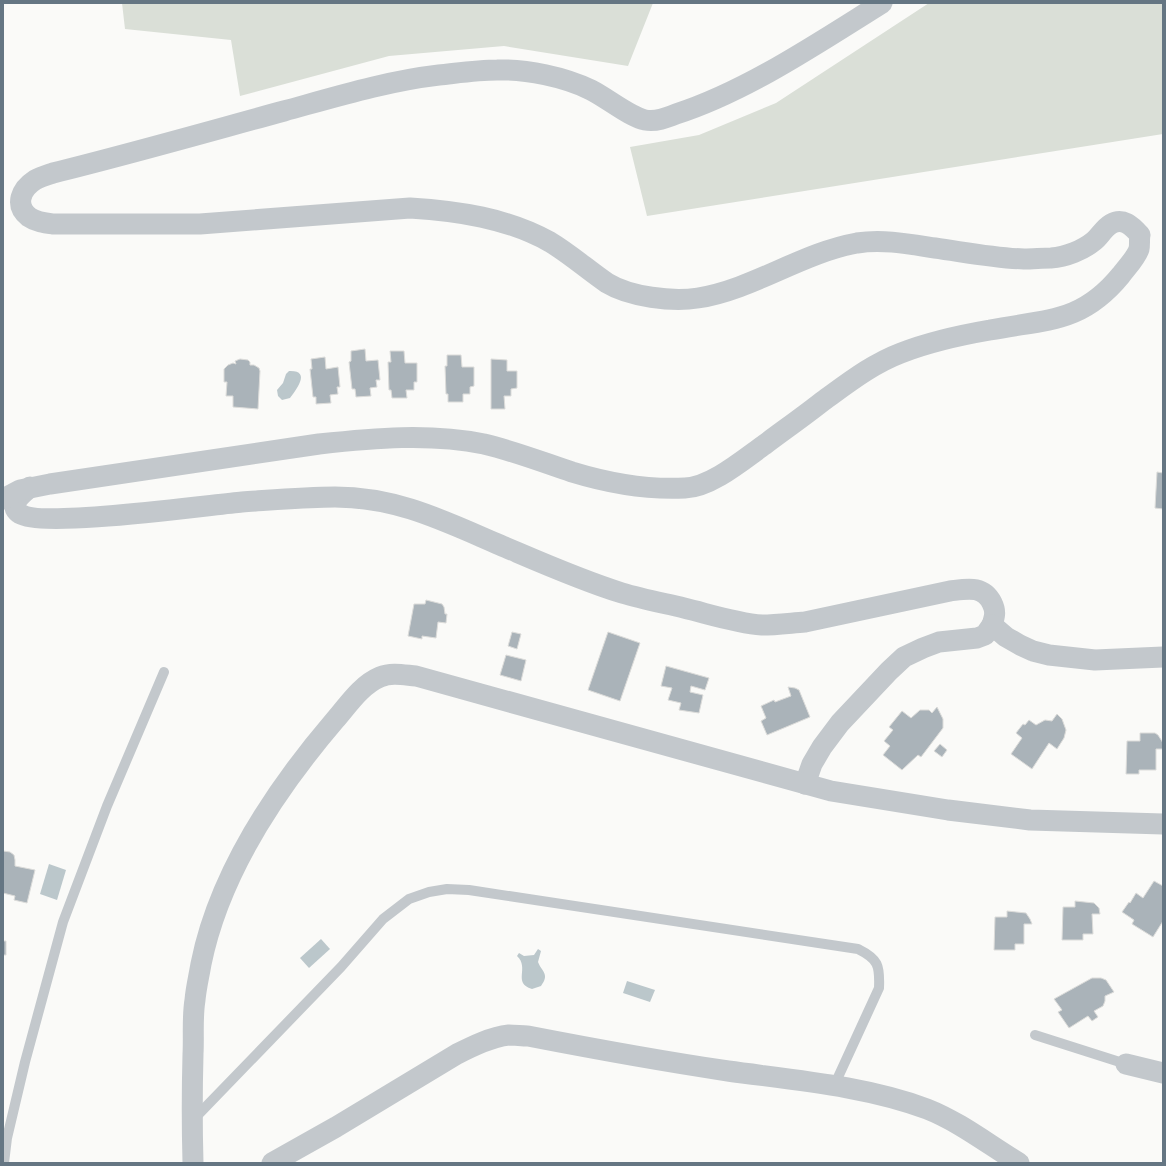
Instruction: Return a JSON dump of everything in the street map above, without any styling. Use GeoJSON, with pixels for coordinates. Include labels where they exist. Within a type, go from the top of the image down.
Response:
{"type":"FeatureCollection","features":[{"type":"Feature","properties":{"kind":"street"},"geometry":{"type":"LineString","coordinates":[[3,499],[11,494],[30,487],[320,444],[363,439],[400,437],[442,438],[465,441],[509,451],[574,472],[615,483],[645,487],[688,488],[718,477],[741,462],[850,381],[884,361],[902,353],[946,340],[990,330],[1037,323],[1070,315],[1091,304],[1111,288],[1130,264],[1139,248],[1140,235],[1132,225],[1122,221],[1110,224],[1094,241],[1078,251],[1056,257],[1022,259],[884,241],[857,243],[832,250],[791,265],[746,286],[698,298],[669,300],[635,294],[609,284],[550,242],[523,230],[496,220],[444,210],[410,208],[200,224],[53,224],[39,222],[29,217],[22,208],[20,199],[25,189],[36,179],[47,175],[334,97],[431,76],[498,69],[556,77],[590,89],[634,116],[646,120],[657,120],[693,109],[753,80],[813,46],[882,3]]}},
{"type":"Feature","properties":{"kind":"street"},"geometry":{"type":"LineString","coordinates":[[30,487],[18,498],[15,506],[20,514],[37,518],[62,519],[120,515],[241,502],[305,498],[359,498],[385,502],[414,509],[446,521],[587,581],[623,593],[718,616],[762,624],[784,624],[839,615],[950,591],[967,589],[981,590],[989,597],[994,608],[995,615],[992,624],[985,635],[976,638],[939,642],[922,648],[904,658],[889,671],[840,722],[812,764],[805,784]]}},
{"type":"Feature","properties":{"kind":"street"},"geometry":{"type":"LineString","coordinates":[[992,624],[1006,637],[1020,645],[1033,651],[1049,655],[1095,660],[1163,657]]}},
{"type":"Feature","properties":{"kind":"street"},"geometry":{"type":"LineString","coordinates":[[193,1163],[192,1121],[195,1000],[207,939],[215,914],[243,854],[284,785],[355,697],[369,683],[381,677],[395,674],[416,676],[831,791],[948,810],[1030,820],[1163,824]]}},
{"type":"Feature","properties":{"kind":"street"},"geometry":{"type":"LineString","coordinates":[[272,1163],[336,1127],[457,1054],[483,1042],[510,1035],[528,1036],[672,1063],[834,1086],[880,1095],[928,1109],[948,1119],[1019,1163]]}},
{"type":"Feature","properties":{"kind":"street"},"geometry":{"type":"LineString","coordinates":[[1126,1064],[1163,1073]]}},
{"type":"Feature","properties":{"kind":"lane"},"geometry":{"type":"LineString","coordinates":[[4,1163],[7,1138],[25,1062],[63,922],[107,806],[164,672]]}},
{"type":"Feature","properties":{"kind":"lane"},"geometry":{"type":"LineString","coordinates":[[192,1121],[341,967],[384,918],[409,899],[429,892],[446,889],[469,890],[858,949],[870,955],[877,964],[879,988],[834,1086]]}},
{"type":"Feature","properties":{"kind":"lane"},"geometry":{"type":"LineString","coordinates":[[1035,1035],[1126,1064]]}},
{"type":"Feature","properties":{"kind":"shaded area"},"geometry":{"type":"Polygon","coordinates":[[[122,3],[653,3],[628,66],[504,46],[389,56],[240,96],[231,40],[125,29],[122,3]]]}},
{"type":"Feature","properties":{"kind":"shaded area"},"geometry":{"type":"Polygon","coordinates":[[[929,3],[1163,3],[1163,134],[647,216],[630,147],[699,135],[776,103],[929,3]]]}},
{"type":"Feature","properties":{"kind":"shaded area"},"geometry":{"type":"Polygon","coordinates":[[[289,371],[300,374],[301,377],[296,390],[290,398],[282,400],[278,396],[277,390],[283,383],[286,374],[289,371]]]}},
{"type":"Feature","properties":{"kind":"shaded area"},"geometry":{"type":"Polygon","coordinates":[[[49,864],[66,870],[57,900],[40,894],[49,864]]]}},
{"type":"Feature","properties":{"kind":"shaded area"},"geometry":{"type":"Polygon","coordinates":[[[321,939],[330,949],[309,968],[300,958],[321,939]]]}},
{"type":"Feature","properties":{"kind":"shaded area"},"geometry":{"type":"Polygon","coordinates":[[[538,949],[541,951],[538,962],[544,973],[545,979],[541,986],[532,989],[523,983],[522,965],[517,956],[519,953],[524,956],[534,955],[538,949]]]}},
{"type":"Feature","properties":{"kind":"shaded area"},"geometry":{"type":"Polygon","coordinates":[[[627,981],[655,990],[650,1002],[623,993],[627,981]]]}},
{"type":"Feature","properties":{"kind":"building"},"geometry":{"type":"Polygon","coordinates":[[[365,349],[366,361],[378,360],[380,380],[376,380],[377,387],[370,388],[371,396],[356,397],[355,389],[352,389],[349,362],[351,361],[351,351],[365,349]]]}},
{"type":"Feature","properties":{"kind":"building"},"geometry":{"type":"Polygon","coordinates":[[[390,351],[404,351],[405,363],[417,363],[417,382],[414,382],[414,390],[406,390],[407,398],[392,398],[391,390],[389,390],[388,362],[391,362],[390,351]]]}},
{"type":"Feature","properties":{"kind":"building"},"geometry":{"type":"Polygon","coordinates":[[[447,355],[461,355],[462,367],[474,367],[474,386],[470,387],[470,394],[463,394],[463,402],[448,402],[448,394],[446,394],[445,366],[447,366],[447,355]]]}},
{"type":"Feature","properties":{"kind":"building"},"geometry":{"type":"Polygon","coordinates":[[[325,357],[326,369],[338,367],[340,387],[337,387],[338,394],[330,395],[331,403],[316,404],[316,397],[313,397],[310,369],[312,369],[311,359],[325,357]]]}},
{"type":"Feature","properties":{"kind":"building"},"geometry":{"type":"Polygon","coordinates":[[[240,359],[248,360],[250,365],[254,365],[259,368],[258,409],[233,407],[233,396],[226,396],[227,382],[224,382],[224,369],[228,365],[233,363],[236,364],[235,361],[240,359]]]}},
{"type":"Feature","properties":{"kind":"building"},"geometry":{"type":"Polygon","coordinates":[[[491,359],[507,360],[507,371],[517,371],[517,388],[511,389],[511,396],[504,396],[505,409],[491,409],[491,359]]]}},
{"type":"Feature","properties":{"kind":"building"},"geometry":{"type":"Polygon","coordinates":[[[1157,472],[1163,473],[1163,509],[1155,508],[1157,472]]]}},
{"type":"Feature","properties":{"kind":"building"},"geometry":{"type":"Polygon","coordinates":[[[426,600],[442,604],[445,614],[447,614],[446,623],[438,622],[436,638],[422,636],[422,639],[408,636],[414,604],[425,604],[426,600]]]}},
{"type":"Feature","properties":{"kind":"building"},"geometry":{"type":"Polygon","coordinates":[[[512,632],[521,634],[517,649],[508,646],[512,632]]]}},
{"type":"Feature","properties":{"kind":"building"},"geometry":{"type":"Polygon","coordinates":[[[608,632],[640,643],[620,701],[588,690],[608,632]]]}},
{"type":"Feature","properties":{"kind":"building"},"geometry":{"type":"Polygon","coordinates":[[[506,655],[526,660],[521,681],[500,675],[506,655]]]}},
{"type":"Feature","properties":{"kind":"building"},"geometry":{"type":"Polygon","coordinates":[[[666,666],[709,678],[705,690],[691,686],[690,692],[703,695],[699,713],[679,710],[681,703],[668,700],[672,688],[661,686],[666,666]]]}},
{"type":"Feature","properties":{"kind":"building"},"geometry":{"type":"Polygon","coordinates":[[[788,687],[799,690],[810,717],[767,735],[761,721],[766,718],[761,706],[774,700],[775,702],[791,696],[788,687]]]}},
{"type":"Feature","properties":{"kind":"building"},"geometry":{"type":"Polygon","coordinates":[[[937,707],[943,719],[943,728],[921,757],[918,755],[902,770],[883,755],[890,746],[884,741],[893,730],[889,727],[902,711],[911,718],[920,710],[929,710],[932,713],[937,707]]]}},
{"type":"Feature","properties":{"kind":"building"},"geometry":{"type":"Polygon","coordinates":[[[1057,714],[1062,719],[1066,730],[1064,738],[1057,749],[1049,743],[1032,769],[1011,754],[1022,738],[1016,733],[1023,724],[1025,725],[1029,720],[1036,725],[1045,720],[1052,721],[1057,714]]]}},
{"type":"Feature","properties":{"kind":"building"},"geometry":{"type":"Polygon","coordinates":[[[1140,733],[1155,733],[1163,743],[1163,749],[1156,749],[1156,770],[1139,770],[1139,774],[1126,774],[1127,741],[1140,741],[1140,733]]]}},
{"type":"Feature","properties":{"kind":"building"},"geometry":{"type":"Polygon","coordinates":[[[940,744],[947,750],[942,757],[934,751],[940,744]]]}},
{"type":"Feature","properties":{"kind":"building"},"geometry":{"type":"Polygon","coordinates":[[[3,851],[10,852],[14,855],[15,866],[35,870],[27,903],[14,900],[15,896],[3,893],[3,851]]]}},
{"type":"Feature","properties":{"kind":"building"},"geometry":{"type":"Polygon","coordinates":[[[1154,881],[1163,886],[1163,921],[1153,937],[1132,924],[1134,920],[1122,912],[1136,893],[1143,898],[1154,881]]]}},
{"type":"Feature","properties":{"kind":"building"},"geometry":{"type":"Polygon","coordinates":[[[1075,901],[1094,903],[1099,908],[1100,914],[1092,914],[1093,934],[1083,934],[1083,940],[1062,940],[1063,907],[1075,907],[1075,901]]]}},
{"type":"Feature","properties":{"kind":"building"},"geometry":{"type":"Polygon","coordinates":[[[1007,911],[1026,913],[1032,924],[1024,924],[1024,944],[1015,944],[1015,950],[994,950],[995,917],[1007,917],[1007,911]]]}},
{"type":"Feature","properties":{"kind":"building"},"geometry":{"type":"Polygon","coordinates":[[[3,941],[6,941],[6,955],[3,955],[3,941]]]}},
{"type":"Feature","properties":{"kind":"building"},"geometry":{"type":"Polygon","coordinates":[[[1092,978],[1101,978],[1106,980],[1114,992],[1105,996],[1103,1006],[1094,1011],[1098,1017],[1092,1021],[1088,1016],[1069,1028],[1058,1012],[1062,1010],[1054,999],[1092,978]]]}}]}
